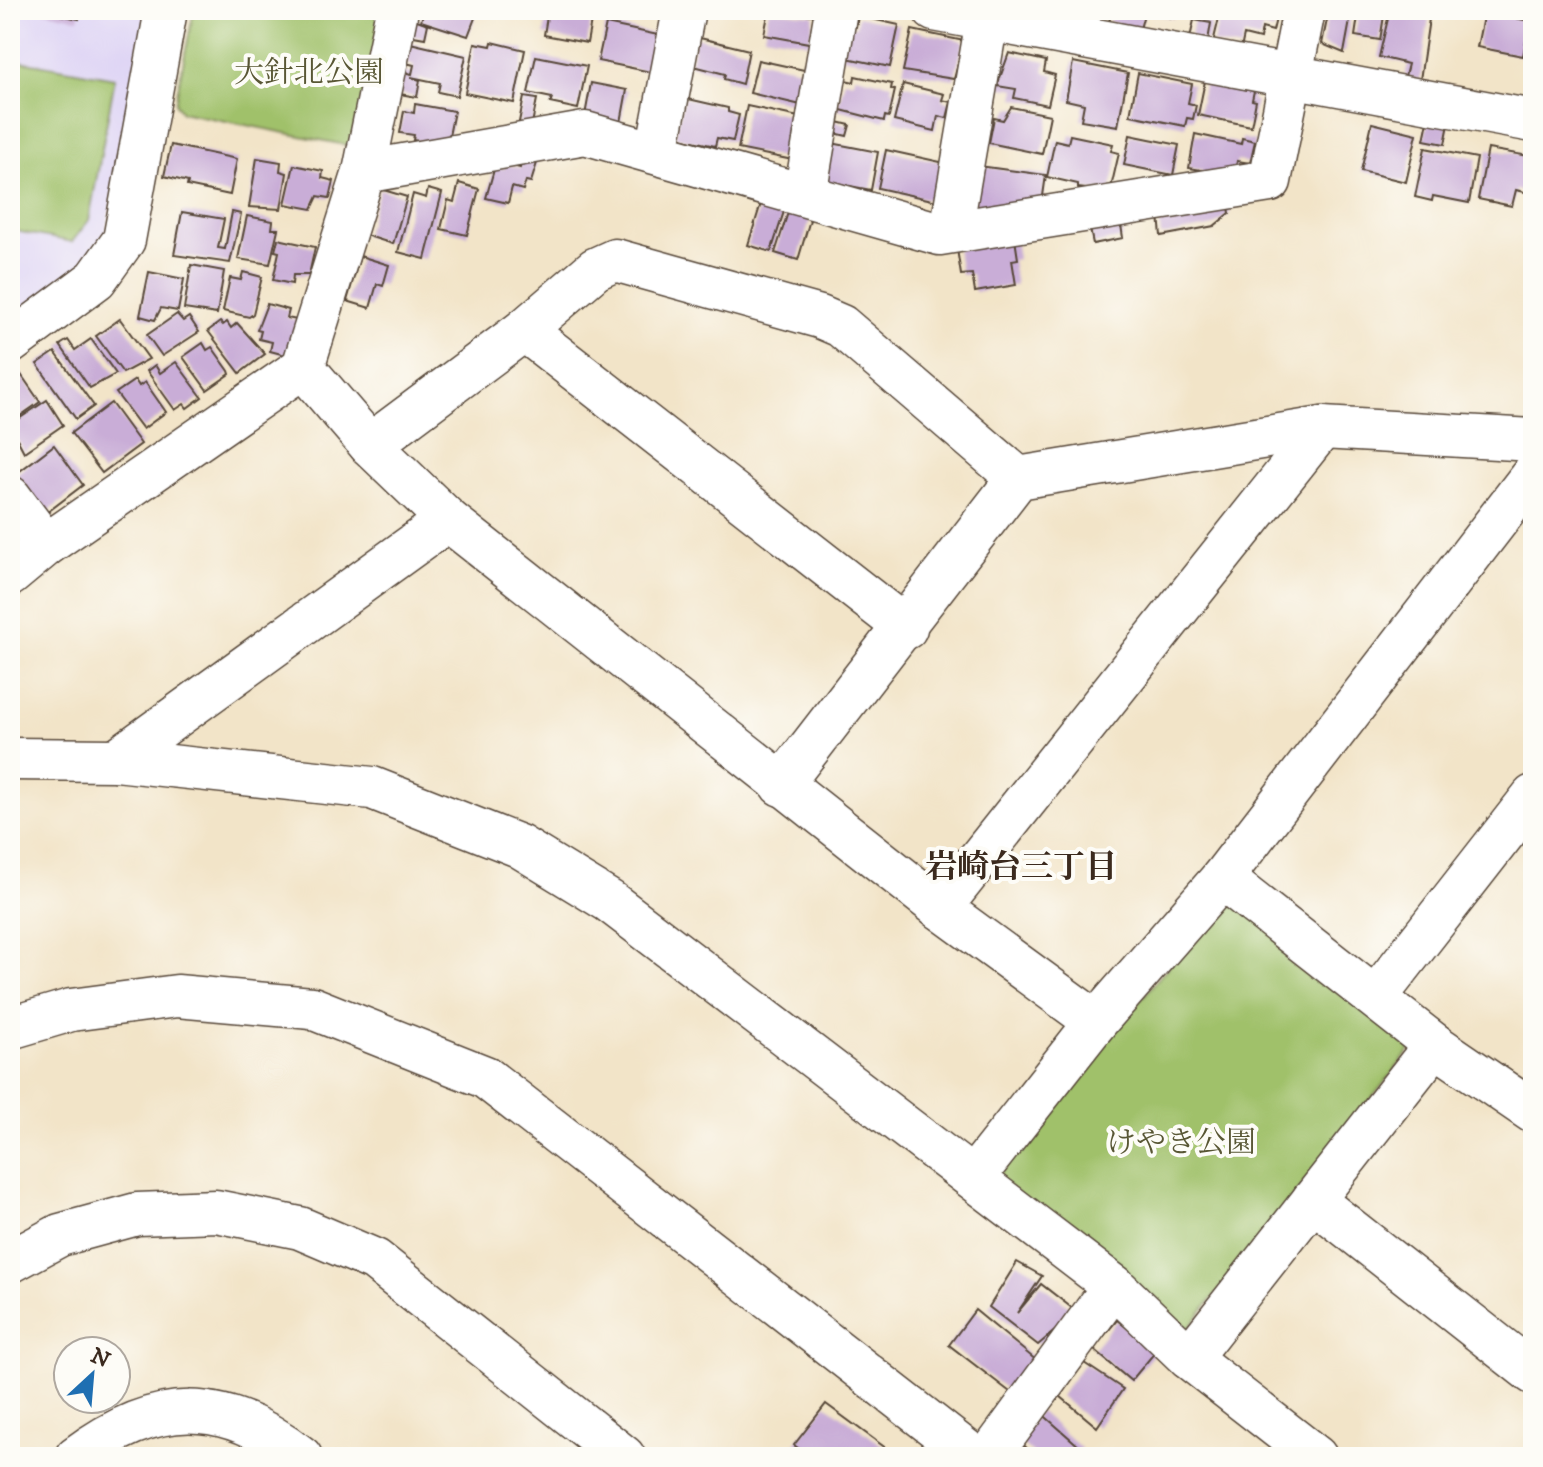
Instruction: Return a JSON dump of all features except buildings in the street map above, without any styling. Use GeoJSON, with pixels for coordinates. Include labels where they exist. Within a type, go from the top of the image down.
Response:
{"type":"FeatureCollection","features":[{"type":"Feature","properties":{"kind":"street"},"geometry":{"type":"LineString","coordinates":[[10,343],[96,279],[124,240],[166,10]]}},
{"type":"Feature","properties":{"kind":"street"},"geometry":{"type":"LineString","coordinates":[[10,575],[46,545],[303,367],[364,172],[397,10]]}},
{"type":"Feature","properties":{"kind":"street"},"geometry":{"type":"LineString","coordinates":[[657,151],[684,10]]}},
{"type":"Feature","properties":{"kind":"street"},"geometry":{"type":"LineString","coordinates":[[805,195],[836,10]]}},
{"type":"Feature","properties":{"kind":"street"},"geometry":{"type":"LineString","coordinates":[[934,10],[1533,121]]}},
{"type":"Feature","properties":{"kind":"street"},"geometry":{"type":"LineString","coordinates":[[364,172],[585,133],[940,234],[1270,181],[1304,10]]}},
{"type":"Feature","properties":{"kind":"street"},"geometry":{"type":"LineString","coordinates":[[951,231],[987,20]]}},
{"type":"Feature","properties":{"kind":"street"},"geometry":{"type":"LineString","coordinates":[[370,445],[524,330],[595,269],[615,260],[820,317],[841,326],[1018,478]]}},
{"type":"Feature","properties":{"kind":"street"},"geometry":{"type":"LineString","coordinates":[[524,330],[906,628]]}},
{"type":"Feature","properties":{"kind":"street"},"geometry":{"type":"LineString","coordinates":[[303,367],[370,445],[448,520],[781,785],[940,908],[1096,1022]]}},
{"type":"Feature","properties":{"kind":"street"},"geometry":{"type":"LineString","coordinates":[[940,908],[1322,428]]}},
{"type":"Feature","properties":{"kind":"street"},"geometry":{"type":"LineString","coordinates":[[781,785],[906,628],[1018,478],[1322,428],[1533,440]]}},
{"type":"Feature","properties":{"kind":"street"},"geometry":{"type":"LineString","coordinates":[[973,1178],[1096,1022],[1222,878],[1533,474]]}},
{"type":"Feature","properties":{"kind":"street"},"geometry":{"type":"LineString","coordinates":[[10,497],[46,545]]}},
{"type":"Feature","properties":{"kind":"street"},"geometry":{"type":"LineString","coordinates":[[116,760],[448,520]]}},
{"type":"Feature","properties":{"kind":"street"},"geometry":{"type":"LineString","coordinates":[[10,759],[116,760],[372,788],[519,846],[609,901],[1114,1286],[1189,1358],[1316,1457]]}},
{"type":"Feature","properties":{"kind":"street"},"geometry":{"type":"LineString","coordinates":[[1376,997],[1533,796]]}},
{"type":"Feature","properties":{"kind":"street"},"geometry":{"type":"LineString","coordinates":[[1222,878],[1435,1045],[1533,1112]]}},
{"type":"Feature","properties":{"kind":"street"},"geometry":{"type":"LineString","coordinates":[[10,1028],[71,1010],[177,996],[312,1008],[485,1077],[974,1457]]}},
{"type":"Feature","properties":{"kind":"street"},"geometry":{"type":"LineString","coordinates":[[1189,1358],[1435,1045]]}},
{"type":"Feature","properties":{"kind":"street"},"geometry":{"type":"LineString","coordinates":[[1313,1200],[1533,1373]]}},
{"type":"Feature","properties":{"kind":"street"},"geometry":{"type":"LineString","coordinates":[[10,1262],[60,1235],[137,1214],[216,1211],[300,1228],[375,1260],[624,1457]]}},
{"type":"Feature","properties":{"kind":"street"},"geometry":{"type":"LineString","coordinates":[[989,1457],[1114,1286]]}},
{"type":"Feature","properties":{"kind":"street"},"geometry":{"type":"LineString","coordinates":[[76,1457],[131,1422],[188,1410],[236,1417],[279,1440],[301,1457]]}},
{"type":"Feature","properties":{"kind":"shaded area"},"geometry":{"type":"Polygon","coordinates":[[[10,10],[148,10],[106,231],[85,264],[10,319],[10,10]]]}},
{"type":"Feature","properties":{"kind":"green space","name":"大針北公園"},"geometry":{"type":"Polygon","coordinates":[[[194,10],[385,10],[360,148],[181,112],[175,103],[194,10]]]}},
{"type":"Feature","properties":{"kind":"green space"},"geometry":{"type":"Polygon","coordinates":[[[10,59],[115,78],[89,220],[72,242],[10,230],[10,59]]]}},
{"type":"Feature","properties":{"kind":"green space","name":"けやき公園"},"geometry":{"type":"Polygon","coordinates":[[[1230,899],[1416,1043],[1188,1329],[997,1177],[1217,906],[1230,899]]]}},
{"type":"Feature","properties":{"kind":"district","name":"岩崎台三丁目"},"geometry":{"type":"Point","coordinates":[1021,868]}}]}
